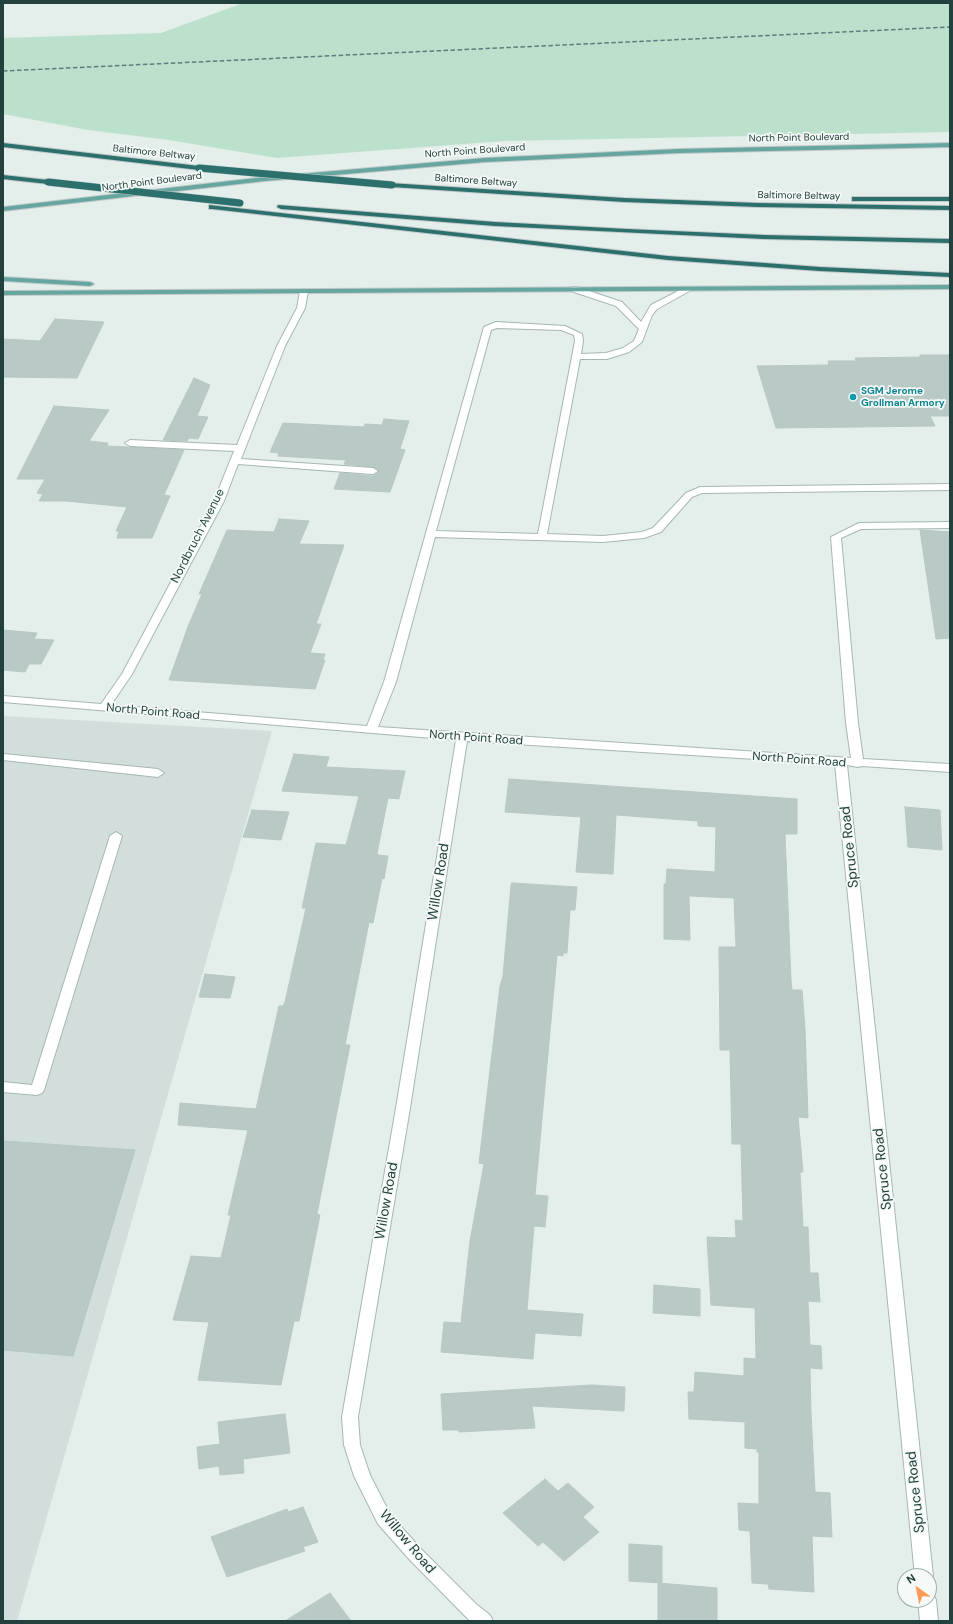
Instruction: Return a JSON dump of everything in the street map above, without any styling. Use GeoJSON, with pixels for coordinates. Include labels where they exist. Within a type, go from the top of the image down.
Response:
{"type":"FeatureCollection","features":[{"type":"Feature","properties":{"kind":"highway","name":"Baltimore Beltway"},"geometry":{"type":"LineString","coordinates":[[4,145],[199,168],[392,185],[624,200],[758,205],[950,208]]}},
{"type":"Feature","properties":{"kind":"highway"},"geometry":{"type":"LineString","coordinates":[[3,176],[212,207],[668,258],[813,269],[950,274]]}},
{"type":"Feature","properties":{"kind":"highway"},"geometry":{"type":"LineString","coordinates":[[48,182],[240,203],[379,215],[627,231],[764,237],[950,241]]}},
{"type":"Feature","properties":{"kind":"highway"},"geometry":{"type":"LineString","coordinates":[[392,185],[757,198],[950,199]]}},
{"type":"Feature","properties":{"kind":"main road","name":"North Point Boulevard"},"geometry":{"type":"LineString","coordinates":[[3,209],[264,179],[485,160],[678,151],[950,145]]}},
{"type":"Feature","properties":{"kind":"main road"},"geometry":{"type":"LineString","coordinates":[[3,215],[71,202]]}},
{"type":"Feature","properties":{"kind":"main road"},"geometry":{"type":"LineString","coordinates":[[3,279],[208,291]]}},
{"type":"Feature","properties":{"kind":"main road"},"geometry":{"type":"LineString","coordinates":[[3,292],[950,287]]}},
{"type":"Feature","properties":{"kind":"street"},"geometry":{"type":"LineString","coordinates":[[574,289],[619,304],[643,329]]}},
{"type":"Feature","properties":{"kind":"street"},"geometry":{"type":"LineString","coordinates":[[576,357],[607,356],[626,350],[638,342],[648,315],[654,307],[689,289]]}},
{"type":"Feature","properties":{"kind":"street","name":"Nordbruch Avenue"},"geometry":{"type":"LineString","coordinates":[[104,707],[127,674],[219,501],[281,346],[301,308],[304,291]]}},
{"type":"Feature","properties":{"kind":"street"},"geometry":{"type":"LineString","coordinates":[[371,730],[390,682],[487,329],[496,325],[562,328],[571,330],[578,334],[579,341],[542,537]]}},
{"type":"Feature","properties":{"kind":"street"},"geometry":{"type":"LineString","coordinates":[[130,443],[239,448]]}},
{"type":"Feature","properties":{"kind":"street"},"geometry":{"type":"LineString","coordinates":[[234,461],[373,471]]}},
{"type":"Feature","properties":{"kind":"street"},"geometry":{"type":"LineString","coordinates":[[431,534],[603,539],[644,535],[656,530],[689,494],[700,490],[950,487]]}},
{"type":"Feature","properties":{"kind":"street"},"geometry":{"type":"LineString","coordinates":[[858,764],[852,723],[836,537],[859,526],[950,525]]}},
{"type":"Feature","properties":{"kind":"street","name":"North Point Road"},"geometry":{"type":"LineString","coordinates":[[3,699],[462,737],[841,763],[950,768]]}},
{"type":"Feature","properties":{"kind":"street","name":"Willow Road"},"geometry":{"type":"LineString","coordinates":[[462,737],[403,1108],[350,1417],[352,1445],[362,1476],[384,1519],[415,1554],[471,1611],[484,1621]]}},
{"type":"Feature","properties":{"kind":"street"},"geometry":{"type":"LineString","coordinates":[[3,757],[158,773]]}},
{"type":"Feature","properties":{"kind":"street","name":"Spruce Road"},"geometry":{"type":"LineString","coordinates":[[841,763],[923,1568]]}},
{"type":"Feature","properties":{"kind":"street"},"geometry":{"type":"LineString","coordinates":[[3,1087],[37,1090],[116,836]]}},
{"type":"Feature","properties":{"kind":"street"},"geometry":{"type":"LineString","coordinates":[[928,1608],[929,1621]]}},
{"type":"Feature","properties":{"kind":"shaded area"},"geometry":{"type":"Polygon","coordinates":[[[3,716],[272,731],[17,1621],[3,1621],[3,716]]]}},
{"type":"Feature","properties":{"kind":"green space"},"geometry":{"type":"Polygon","coordinates":[[[243,3],[950,3],[950,132],[504,141],[277,158],[169,140],[88,130],[3,114],[3,38],[161,33],[243,3]]]}},
{"type":"Feature","properties":{"kind":"building"},"geometry":{"type":"Polygon","coordinates":[[[55,319],[104,322],[77,378],[3,377],[3,339],[40,341],[55,319]]]}},
{"type":"Feature","properties":{"kind":"building","name":"SGM Jerome Grollman Armory"},"geometry":{"type":"Polygon","coordinates":[[[920,355],[950,355],[950,416],[930,416],[935,426],[776,428],[757,366],[829,365],[828,361],[856,361],[855,358],[921,357],[920,355]]]}},
{"type":"Feature","properties":{"kind":"building"},"geometry":{"type":"Polygon","coordinates":[[[194,378],[210,385],[197,416],[208,417],[198,439],[189,438],[187,441],[163,440],[194,378]]]}},
{"type":"Feature","properties":{"kind":"building"},"geometry":{"type":"Polygon","coordinates":[[[54,406],[109,410],[89,441],[108,443],[107,446],[184,450],[164,495],[170,496],[152,538],[117,538],[119,531],[116,531],[127,507],[66,501],[39,501],[43,494],[37,493],[45,479],[17,479],[54,406]]]}},
{"type":"Feature","properties":{"kind":"building"},"geometry":{"type":"Polygon","coordinates":[[[384,419],[409,421],[400,449],[405,450],[390,492],[334,489],[340,473],[373,476],[379,472],[374,467],[344,464],[346,460],[278,456],[279,453],[270,452],[283,423],[364,427],[365,424],[382,425],[384,419]]]}},
{"type":"Feature","properties":{"kind":"building"},"geometry":{"type":"Polygon","coordinates":[[[279,519],[309,521],[299,544],[344,545],[316,624],[321,624],[310,653],[325,654],[323,660],[325,660],[315,689],[169,680],[189,624],[202,594],[199,594],[227,530],[274,532],[279,519]]]}},
{"type":"Feature","properties":{"kind":"building"},"geometry":{"type":"Polygon","coordinates":[[[920,530],[950,532],[950,638],[936,639],[920,530]]]}},
{"type":"Feature","properties":{"kind":"building"},"geometry":{"type":"Polygon","coordinates":[[[3,630],[37,633],[34,639],[54,640],[41,664],[29,664],[25,672],[3,670],[3,630]]]}},
{"type":"Feature","properties":{"kind":"building"},"geometry":{"type":"Polygon","coordinates":[[[294,754],[329,757],[326,767],[405,771],[399,799],[388,798],[377,853],[378,855],[388,856],[384,879],[382,878],[373,923],[369,922],[345,1045],[350,1045],[317,1214],[320,1215],[299,1321],[294,1321],[281,1385],[198,1380],[209,1322],[173,1320],[191,1256],[221,1258],[231,1215],[228,1215],[248,1130],[178,1125],[180,1103],[256,1109],[279,1006],[283,1006],[285,1002],[306,908],[302,908],[316,843],[346,845],[359,796],[282,791],[294,754]]]}},
{"type":"Feature","properties":{"kind":"building"},"geometry":{"type":"Polygon","coordinates":[[[509,779],[797,799],[797,834],[785,834],[791,981],[792,990],[802,990],[805,1029],[808,1118],[798,1117],[803,1172],[800,1172],[803,1227],[808,1227],[810,1273],[818,1273],[820,1302],[808,1301],[810,1345],[821,1346],[822,1369],[810,1368],[811,1414],[815,1492],[830,1493],[832,1537],[812,1536],[814,1592],[769,1589],[768,1584],[752,1583],[750,1531],[739,1530],[738,1503],[759,1504],[759,1452],[757,1452],[757,1449],[745,1448],[745,1422],[689,1419],[688,1392],[694,1392],[695,1372],[744,1376],[744,1358],[756,1359],[755,1308],[711,1305],[707,1237],[736,1238],[735,1220],[743,1221],[741,1144],[732,1144],[730,1050],[720,1050],[719,947],[736,947],[734,898],[689,896],[690,940],[664,939],[664,884],[666,884],[667,869],[715,872],[716,827],[698,826],[698,821],[616,815],[613,874],[576,872],[581,817],[505,812],[509,779]]]}},
{"type":"Feature","properties":{"kind":"building"},"geometry":{"type":"Polygon","coordinates":[[[905,807],[940,810],[942,850],[908,847],[905,807]]]}},
{"type":"Feature","properties":{"kind":"building"},"geometry":{"type":"Polygon","coordinates":[[[252,810],[289,812],[281,840],[243,837],[252,810]]]}},
{"type":"Feature","properties":{"kind":"building"},"geometry":{"type":"Polygon","coordinates":[[[512,883],[577,887],[575,910],[570,910],[567,953],[563,953],[563,956],[557,955],[535,1195],[548,1196],[545,1227],[534,1226],[527,1310],[583,1314],[581,1336],[535,1333],[533,1359],[441,1352],[444,1322],[461,1323],[470,1241],[484,1164],[479,1163],[500,986],[503,976],[512,883]]]}},
{"type":"Feature","properties":{"kind":"building"},"geometry":{"type":"Polygon","coordinates":[[[205,974],[235,977],[230,998],[199,997],[205,974]]]}},
{"type":"Feature","properties":{"kind":"building"},"geometry":{"type":"Polygon","coordinates":[[[3,1141],[135,1150],[73,1356],[3,1350],[3,1141]]]}},
{"type":"Feature","properties":{"kind":"building"},"geometry":{"type":"Polygon","coordinates":[[[654,1285],[700,1289],[700,1316],[653,1313],[654,1285]]]}},
{"type":"Feature","properties":{"kind":"building"},"geometry":{"type":"Polygon","coordinates":[[[592,1385],[625,1387],[624,1411],[532,1406],[535,1428],[459,1432],[459,1430],[443,1430],[441,1394],[592,1385]]]}},
{"type":"Feature","properties":{"kind":"building"},"geometry":{"type":"Polygon","coordinates":[[[285,1414],[290,1453],[243,1459],[244,1473],[220,1475],[219,1466],[199,1469],[197,1447],[220,1444],[218,1422],[285,1414]]]}},
{"type":"Feature","properties":{"kind":"building"},"geometry":{"type":"Polygon","coordinates":[[[545,1479],[558,1491],[568,1483],[594,1507],[583,1517],[599,1532],[564,1561],[543,1542],[538,1546],[503,1513],[545,1479]]]}},
{"type":"Feature","properties":{"kind":"building"},"geometry":{"type":"Polygon","coordinates":[[[303,1507],[318,1542],[303,1547],[305,1551],[227,1577],[211,1537],[287,1509],[288,1512],[303,1507]]]}},
{"type":"Feature","properties":{"kind":"building"},"geometry":{"type":"Polygon","coordinates":[[[629,1544],[662,1546],[662,1583],[629,1581],[629,1544]]]}},
{"type":"Feature","properties":{"kind":"building"},"geometry":{"type":"Polygon","coordinates":[[[658,1583],[717,1588],[717,1621],[658,1621],[658,1583]]]}},
{"type":"Feature","properties":{"kind":"building"},"geometry":{"type":"Polygon","coordinates":[[[330,1593],[351,1621],[285,1621],[330,1593]]]}},
{"type":"Feature","properties":{"kind":"railway"},"geometry":{"type":"LineString","coordinates":[[3,71],[950,27]]}},
{"type":"Feature","properties":{"kind":"place","name":"SGM Jerome Grollman Armory"},"geometry":{"type":"Point","coordinates":[853,397]}}]}
